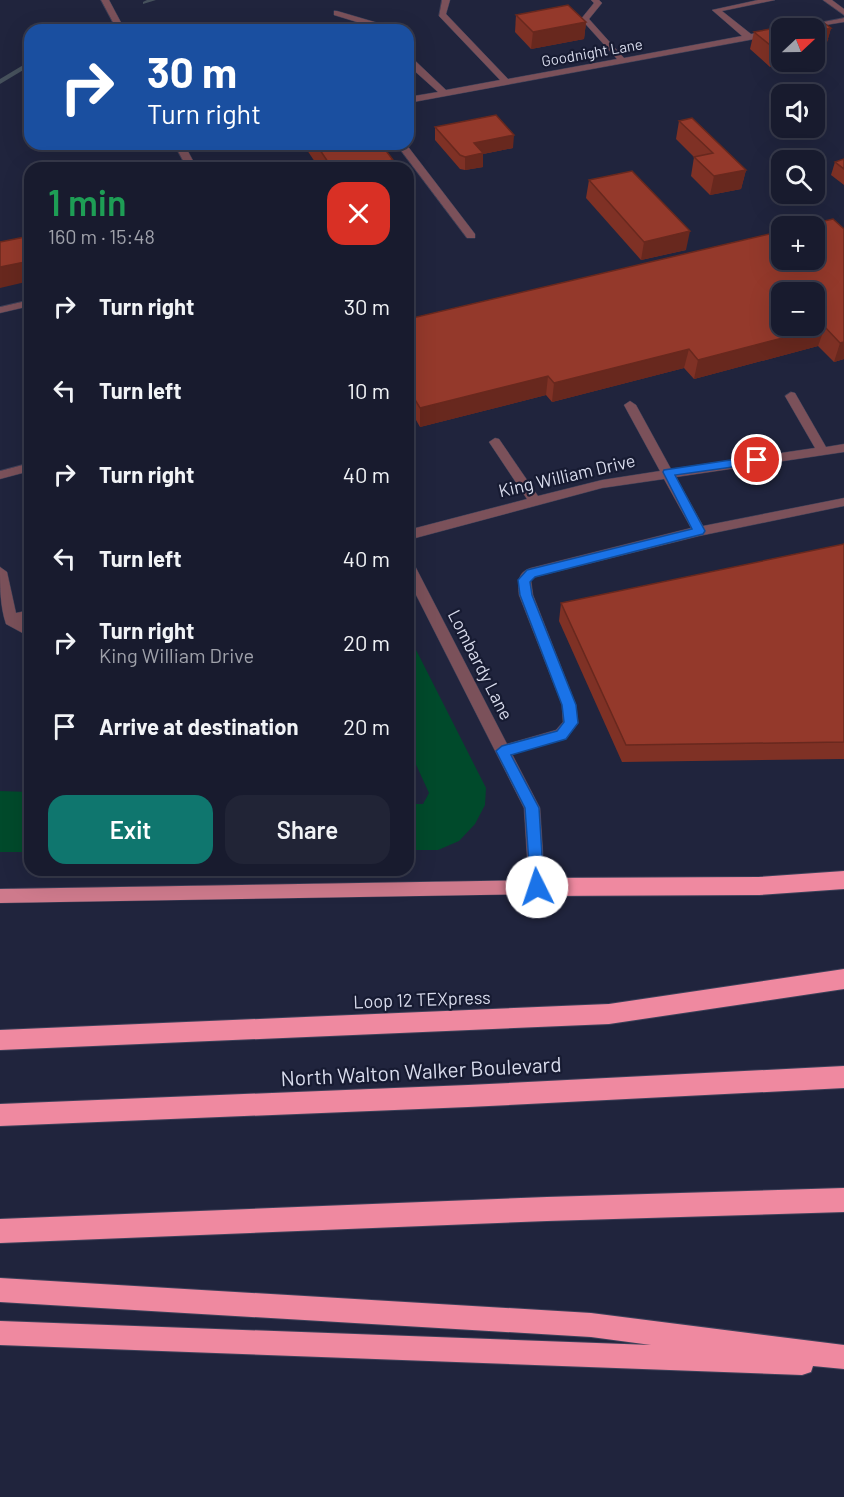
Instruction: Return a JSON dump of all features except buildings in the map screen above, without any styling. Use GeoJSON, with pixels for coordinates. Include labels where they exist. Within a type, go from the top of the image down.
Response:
{"type":"FeatureCollection","features":[{"type":"Feature","properties":{"kind":"highway"},"geometry":{"type":"LineString","coordinates":[[537,887],[759,886],[844,880]]}},
{"type":"Feature","properties":{"kind":"highway","name":"Loop 12 TEXpress"},"geometry":{"type":"LineString","coordinates":[[0,1040],[609,1014],[844,979]]}},
{"type":"Feature","properties":{"kind":"highway","name":"North Walton Walker Boulevard"},"geometry":{"type":"LineString","coordinates":[[0,1115],[468,1096],[844,1077]]}},
{"type":"Feature","properties":{"kind":"highway"},"geometry":{"type":"LineString","coordinates":[[0,1231],[548,1209],[844,1200]]}},
{"type":"Feature","properties":{"kind":"highway"},"geometry":{"type":"LineString","coordinates":[[0,1290],[591,1325],[844,1358]]}},
{"type":"Feature","properties":{"kind":"highway"},"geometry":{"type":"LineString","coordinates":[[0,1333],[844,1364]]}},
{"type":"Feature","properties":{"kind":"main road"},"geometry":{"type":"LineString","coordinates":[[0,896],[537,887]]}},
{"type":"Feature","properties":{"kind":"street"},"geometry":{"type":"LineString","coordinates":[[105,0],[118,24]]}},
{"type":"Feature","properties":{"kind":"street"},"geometry":{"type":"LineString","coordinates":[[446,0],[442,14],[506,82]]}},
{"type":"Feature","properties":{"kind":"street"},"geometry":{"type":"LineString","coordinates":[[595,0],[598,3],[585,19],[623,61]]}},
{"type":"Feature","properties":{"kind":"street"},"geometry":{"type":"LineString","coordinates":[[749,37],[716,10],[771,0]]}},
{"type":"Feature","properties":{"kind":"street"},"geometry":{"type":"LineString","coordinates":[[827,0],[844,13]]}},
{"type":"Feature","properties":{"kind":"street"},"geometry":{"type":"LineString","coordinates":[[338,13],[373,24]]}},
{"type":"Feature","properties":{"kind":"street"},"geometry":{"type":"LineString","coordinates":[[825,23],[844,20]]}},
{"type":"Feature","properties":{"kind":"street","name":"Goodnight Lane"},"geometry":{"type":"LineString","coordinates":[[414,99],[771,33]]}},
{"type":"Feature","properties":{"kind":"street"},"geometry":{"type":"LineString","coordinates":[[414,66],[444,93]]}},
{"type":"Feature","properties":{"kind":"street"},"geometry":{"type":"LineString","coordinates":[[406,150],[471,236]]}},
{"type":"Feature","properties":{"kind":"street"},"geometry":{"type":"LineString","coordinates":[[0,310],[24,304]]}},
{"type":"Feature","properties":{"kind":"street"},"geometry":{"type":"LineString","coordinates":[[791,396],[823,450]]}},
{"type":"Feature","properties":{"kind":"street"},"geometry":{"type":"LineString","coordinates":[[630,405],[699,531]]}},
{"type":"Feature","properties":{"kind":"street"},"geometry":{"type":"LineString","coordinates":[[495,442],[535,501]]}},
{"type":"Feature","properties":{"kind":"street","name":"King William Drive"},"geometry":{"type":"LineString","coordinates":[[414,533],[602,484],[668,472],[844,448]]}},
{"type":"Feature","properties":{"kind":"street"},"geometry":{"type":"LineString","coordinates":[[0,475],[24,469]]}},
{"type":"Feature","properties":{"kind":"street"},"geometry":{"type":"LineString","coordinates":[[502,751],[561,735],[571,723],[569,705],[526,595],[524,580],[531,573],[699,531],[844,502]]}},
{"type":"Feature","properties":{"kind":"street"},"geometry":{"type":"LineString","coordinates":[[0,572],[11,620],[24,628]]}},
{"type":"Feature","properties":{"kind":"street","name":"Lombardy Lane"},"geometry":{"type":"LineString","coordinates":[[414,578],[532,808],[537,887]]}},
{"type":"Feature","properties":{"kind":"street"},"geometry":{"type":"LineString","coordinates":[[11,620],[24,617]]}},
{"type":"Feature","properties":{"kind":"green space"},"geometry":{"type":"Polygon","coordinates":[[[414,646],[486,788],[485,805],[475,824],[459,841],[438,850],[414,850],[414,804],[423,804],[429,793],[414,760],[414,646]]]}},
{"type":"Feature","properties":{"kind":"green space"},"geometry":{"type":"Polygon","coordinates":[[[0,791],[24,792],[24,852],[0,852],[0,791]]]}},
{"type":"Feature","properties":{"kind":"waterway"},"geometry":{"type":"LineString","coordinates":[[145,3],[153,0]]}},
{"type":"Feature","properties":{"kind":"waterway"},"geometry":{"type":"LineString","coordinates":[[0,82],[24,67]]}},
{"type":"Feature","properties":{"kind":"route"},"geometry":{"type":"LineString","coordinates":[[537,887],[532,808],[502,751],[561,735],[571,723],[569,705],[526,595],[524,580],[531,573],[699,531],[668,472],[757,460]]}}]}
